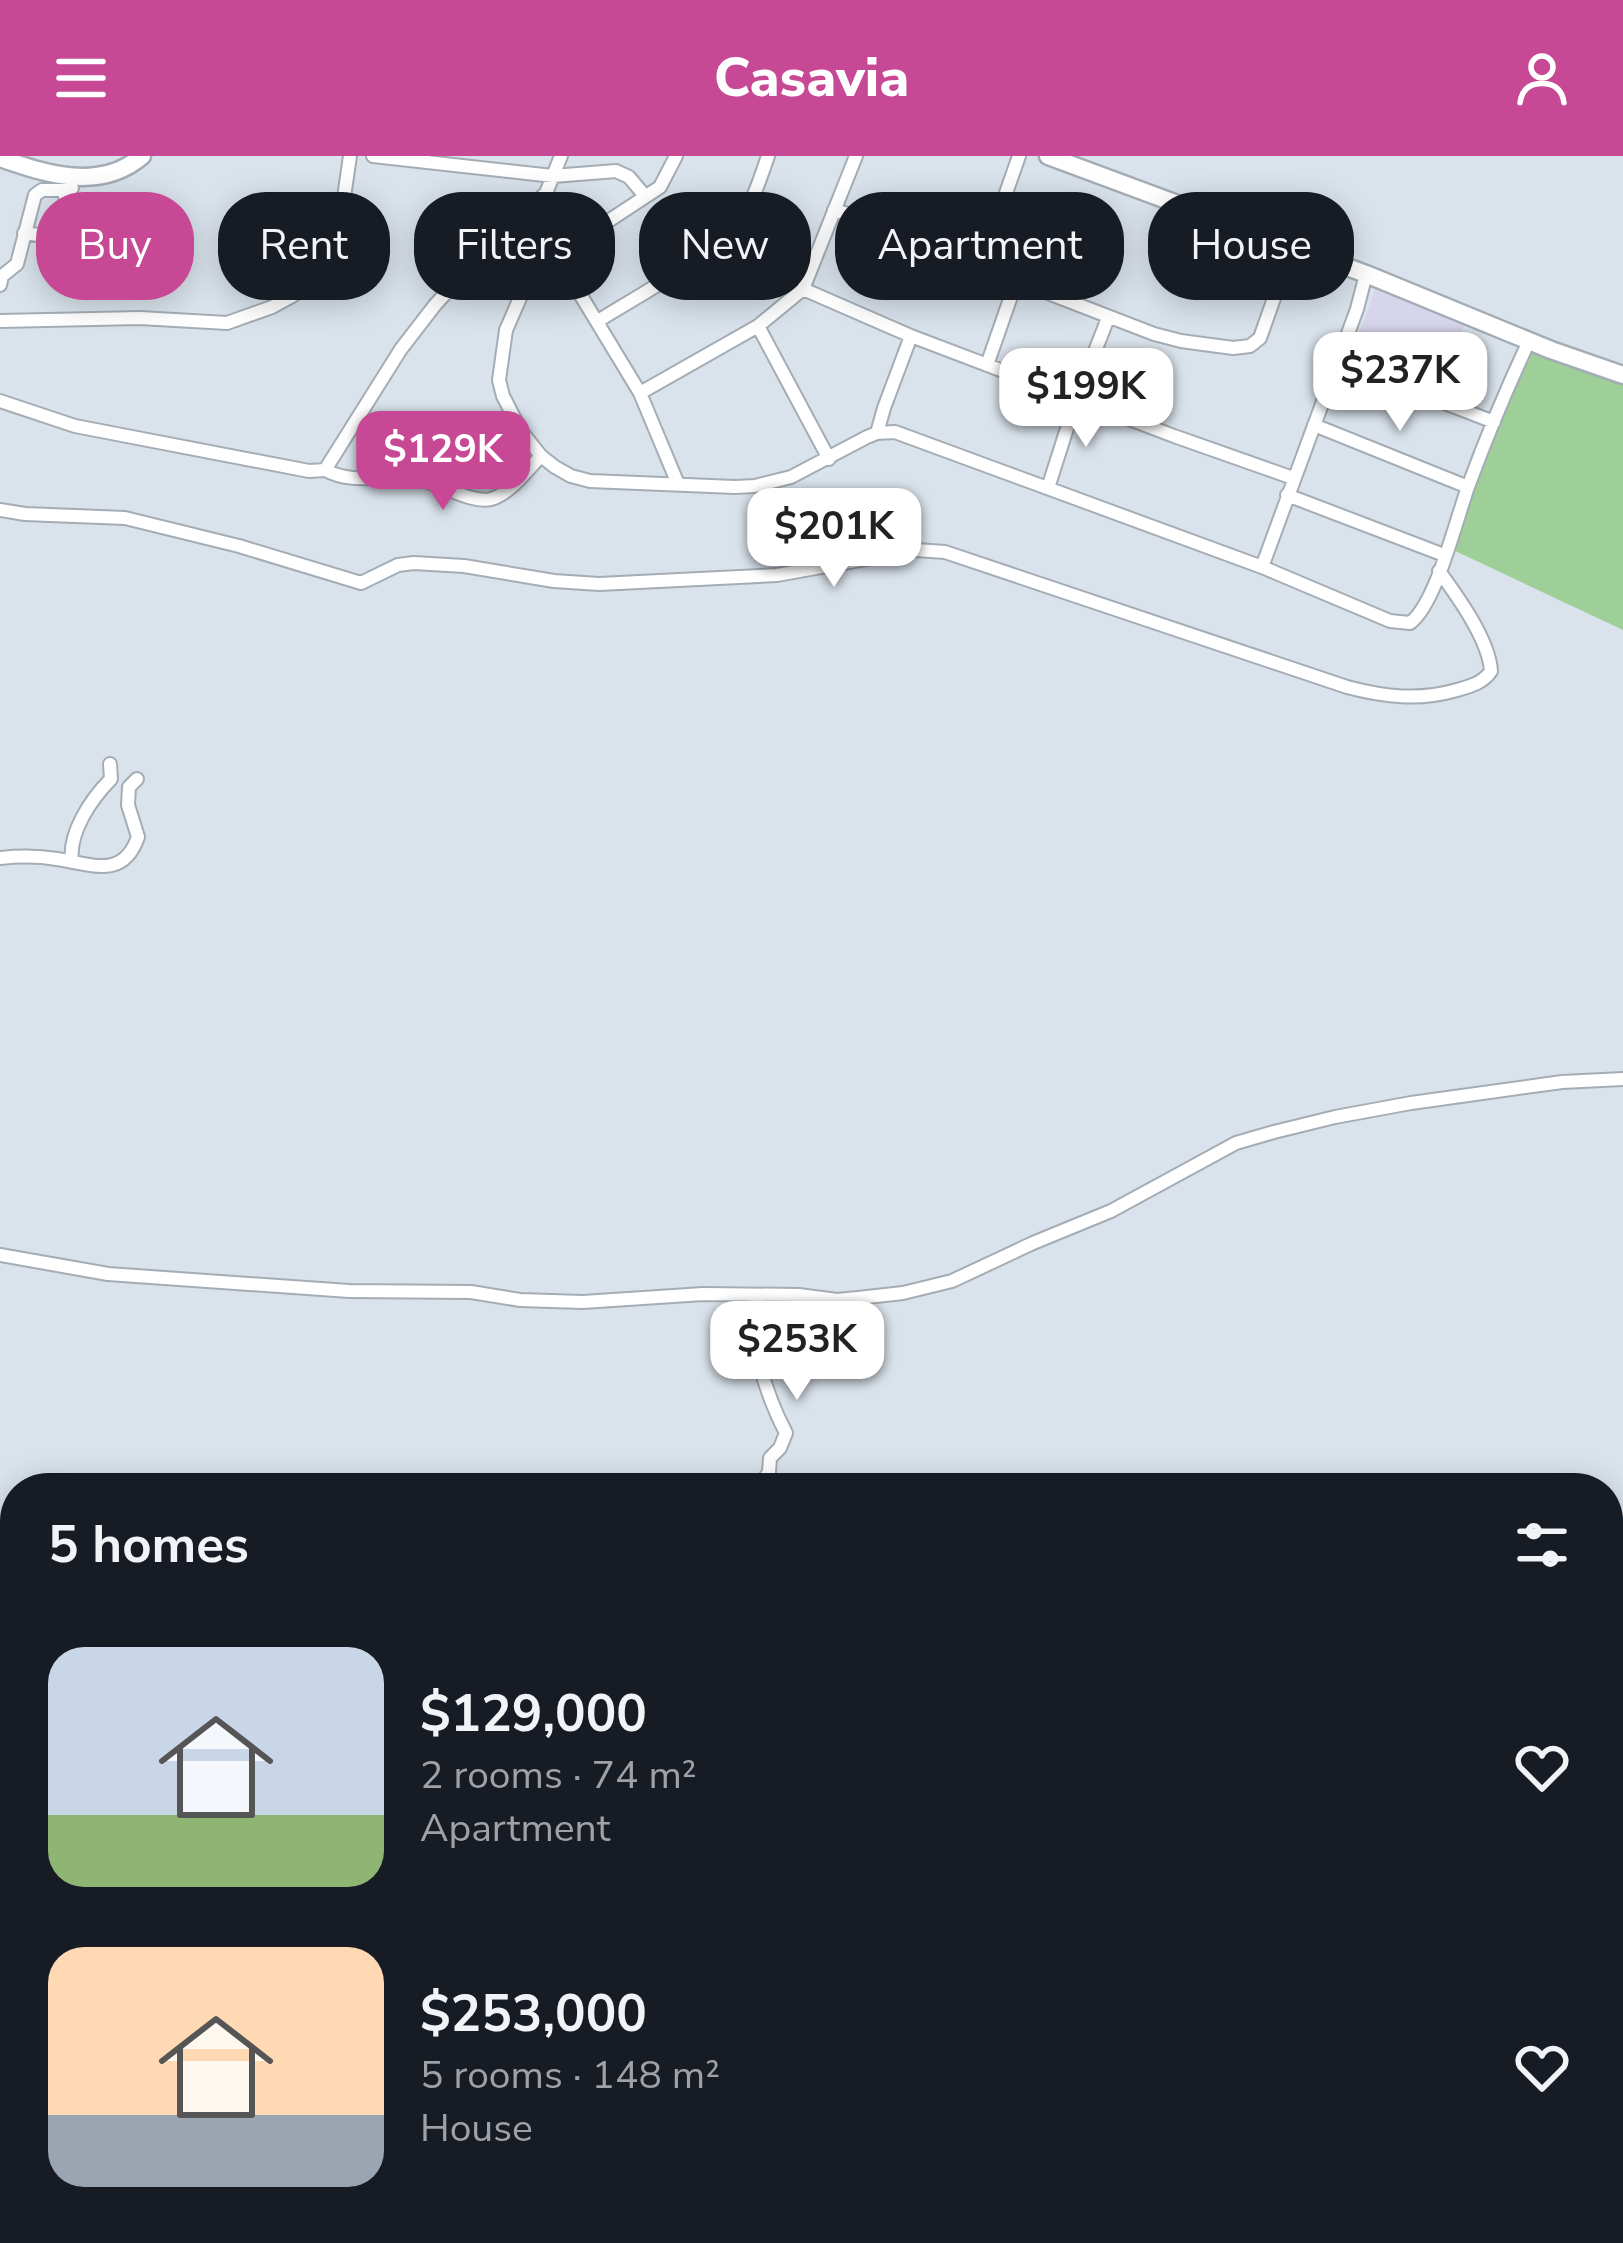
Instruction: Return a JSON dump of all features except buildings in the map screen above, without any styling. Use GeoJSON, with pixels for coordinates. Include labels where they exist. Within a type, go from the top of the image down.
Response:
{"type":"FeatureCollection","features":[{"type":"Feature","properties":{"kind":"main road"},"geometry":{"type":"LineString","coordinates":[[0,158],[42,173],[86,178],[130,166],[142,156]]}},
{"type":"Feature","properties":{"kind":"main road"},"geometry":{"type":"LineString","coordinates":[[1048,156],[1148,193]]}},
{"type":"Feature","properties":{"kind":"main road"},"geometry":{"type":"LineString","coordinates":[[1354,270],[1623,375]]}},
{"type":"Feature","properties":{"kind":"street"},"geometry":{"type":"LineString","coordinates":[[0,321],[140,318],[214,324],[241,320],[272,307],[294,295],[313,272],[346,198],[350,156]]}},
{"type":"Feature","properties":{"kind":"street"},"geometry":{"type":"LineString","coordinates":[[373,156],[553,176],[616,171],[642,192]]}},
{"type":"Feature","properties":{"kind":"street"},"geometry":{"type":"LineString","coordinates":[[325,470],[434,304],[496,236],[546,193],[561,156]]}},
{"type":"Feature","properties":{"kind":"street"},"geometry":{"type":"LineString","coordinates":[[652,192],[667,178],[676,156]]}},
{"type":"Feature","properties":{"kind":"street"},"geometry":{"type":"LineString","coordinates":[[598,321],[732,232],[744,216],[768,156]]}},
{"type":"Feature","properties":{"kind":"street"},"geometry":{"type":"LineString","coordinates":[[811,269],[856,156]]}},
{"type":"Feature","properties":{"kind":"street"},"geometry":{"type":"LineString","coordinates":[[1006,192],[1019,156]]}},
{"type":"Feature","properties":{"kind":"street"},"geometry":{"type":"LineString","coordinates":[[0,285],[4,274],[16,267],[38,192],[68,190],[86,178]]}},
{"type":"Feature","properties":{"kind":"street"},"geometry":{"type":"LineString","coordinates":[[24,233],[62,238],[70,219],[64,203],[68,190]]}},
{"type":"Feature","properties":{"kind":"street"},"geometry":{"type":"LineString","coordinates":[[1262,567],[1366,274]]}},
{"type":"Feature","properties":{"kind":"street"},"geometry":{"type":"LineString","coordinates":[[811,292],[911,336],[1293,478]]}},
{"type":"Feature","properties":{"kind":"street"},"geometry":{"type":"LineString","coordinates":[[519,300],[506,330],[500,362],[502,397],[541,456],[571,476],[590,481],[755,486],[791,477],[877,433],[895,432],[1403,623],[1416,619],[1439,571],[1468,487],[1529,341]]}},
{"type":"Feature","properties":{"kind":"street"},"geometry":{"type":"LineString","coordinates":[[584,300],[640,393],[678,484]]}},
{"type":"Feature","properties":{"kind":"street"},"geometry":{"type":"LineString","coordinates":[[640,393],[758,326],[790,300]]}},
{"type":"Feature","properties":{"kind":"street"},"geometry":{"type":"LineString","coordinates":[[987,365],[1010,300]]}},
{"type":"Feature","properties":{"kind":"street"},"geometry":{"type":"LineString","coordinates":[[1062,300],[1181,341],[1233,348],[1250,346],[1260,338],[1274,300]]}},
{"type":"Feature","properties":{"kind":"street"},"geometry":{"type":"LineString","coordinates":[[1048,488],[1108,318]]}},
{"type":"Feature","properties":{"kind":"street"},"geometry":{"type":"LineString","coordinates":[[758,326],[829,459]]}},
{"type":"Feature","properties":{"kind":"street"},"geometry":{"type":"LineString","coordinates":[[877,433],[911,336]]}},
{"type":"Feature","properties":{"kind":"street"},"geometry":{"type":"LineString","coordinates":[[1336,361],[1494,422]]}},
{"type":"Feature","properties":{"kind":"street"},"geometry":{"type":"LineString","coordinates":[[0,401],[75,426],[309,471],[325,470],[355,480],[413,478],[482,500],[502,494],[541,456]]}},
{"type":"Feature","properties":{"kind":"street"},"geometry":{"type":"LineString","coordinates":[[1314,425],[1468,487]]}},
{"type":"Feature","properties":{"kind":"street"},"geometry":{"type":"LineString","coordinates":[[1287,495],[1444,555]]}},
{"type":"Feature","properties":{"kind":"street"},"geometry":{"type":"LineString","coordinates":[[0,510],[125,518],[239,546],[361,584],[414,562],[554,581],[622,584],[777,574],[892,553],[945,551],[1347,687],[1412,699],[1464,688],[1484,680],[1491,671],[1466,612],[1439,571]]}},
{"type":"Feature","properties":{"kind":"street"},"geometry":{"type":"LineString","coordinates":[[72,862],[70,850],[76,835],[92,801],[111,779],[110,764]]}},
{"type":"Feature","properties":{"kind":"street"},"geometry":{"type":"LineString","coordinates":[[1,842],[0,856],[112,866],[132,851],[138,837],[128,796],[137,779]]}},
{"type":"Feature","properties":{"kind":"street"},"geometry":{"type":"LineString","coordinates":[[0,1255],[108,1274],[330,1290],[471,1292],[561,1301],[703,1294],[836,1300],[939,1285],[1111,1211],[1237,1143],[1373,1109],[1562,1082],[1623,1079]]}},
{"type":"Feature","properties":{"kind":"street"},"geometry":{"type":"LineString","coordinates":[[757,1296],[754,1316],[761,1368],[786,1433],[771,1456],[768,1473]]}},
{"type":"Feature","properties":{"kind":"shaded area"},"geometry":{"type":"Polygon","coordinates":[[[1380,277],[1471,309],[1444,374],[1356,342],[1380,277]]]}},
{"type":"Feature","properties":{"kind":"green space"},"geometry":{"type":"Polygon","coordinates":[[[1534,336],[1623,372],[1623,630],[1451,549],[1534,336]]]}}]}
